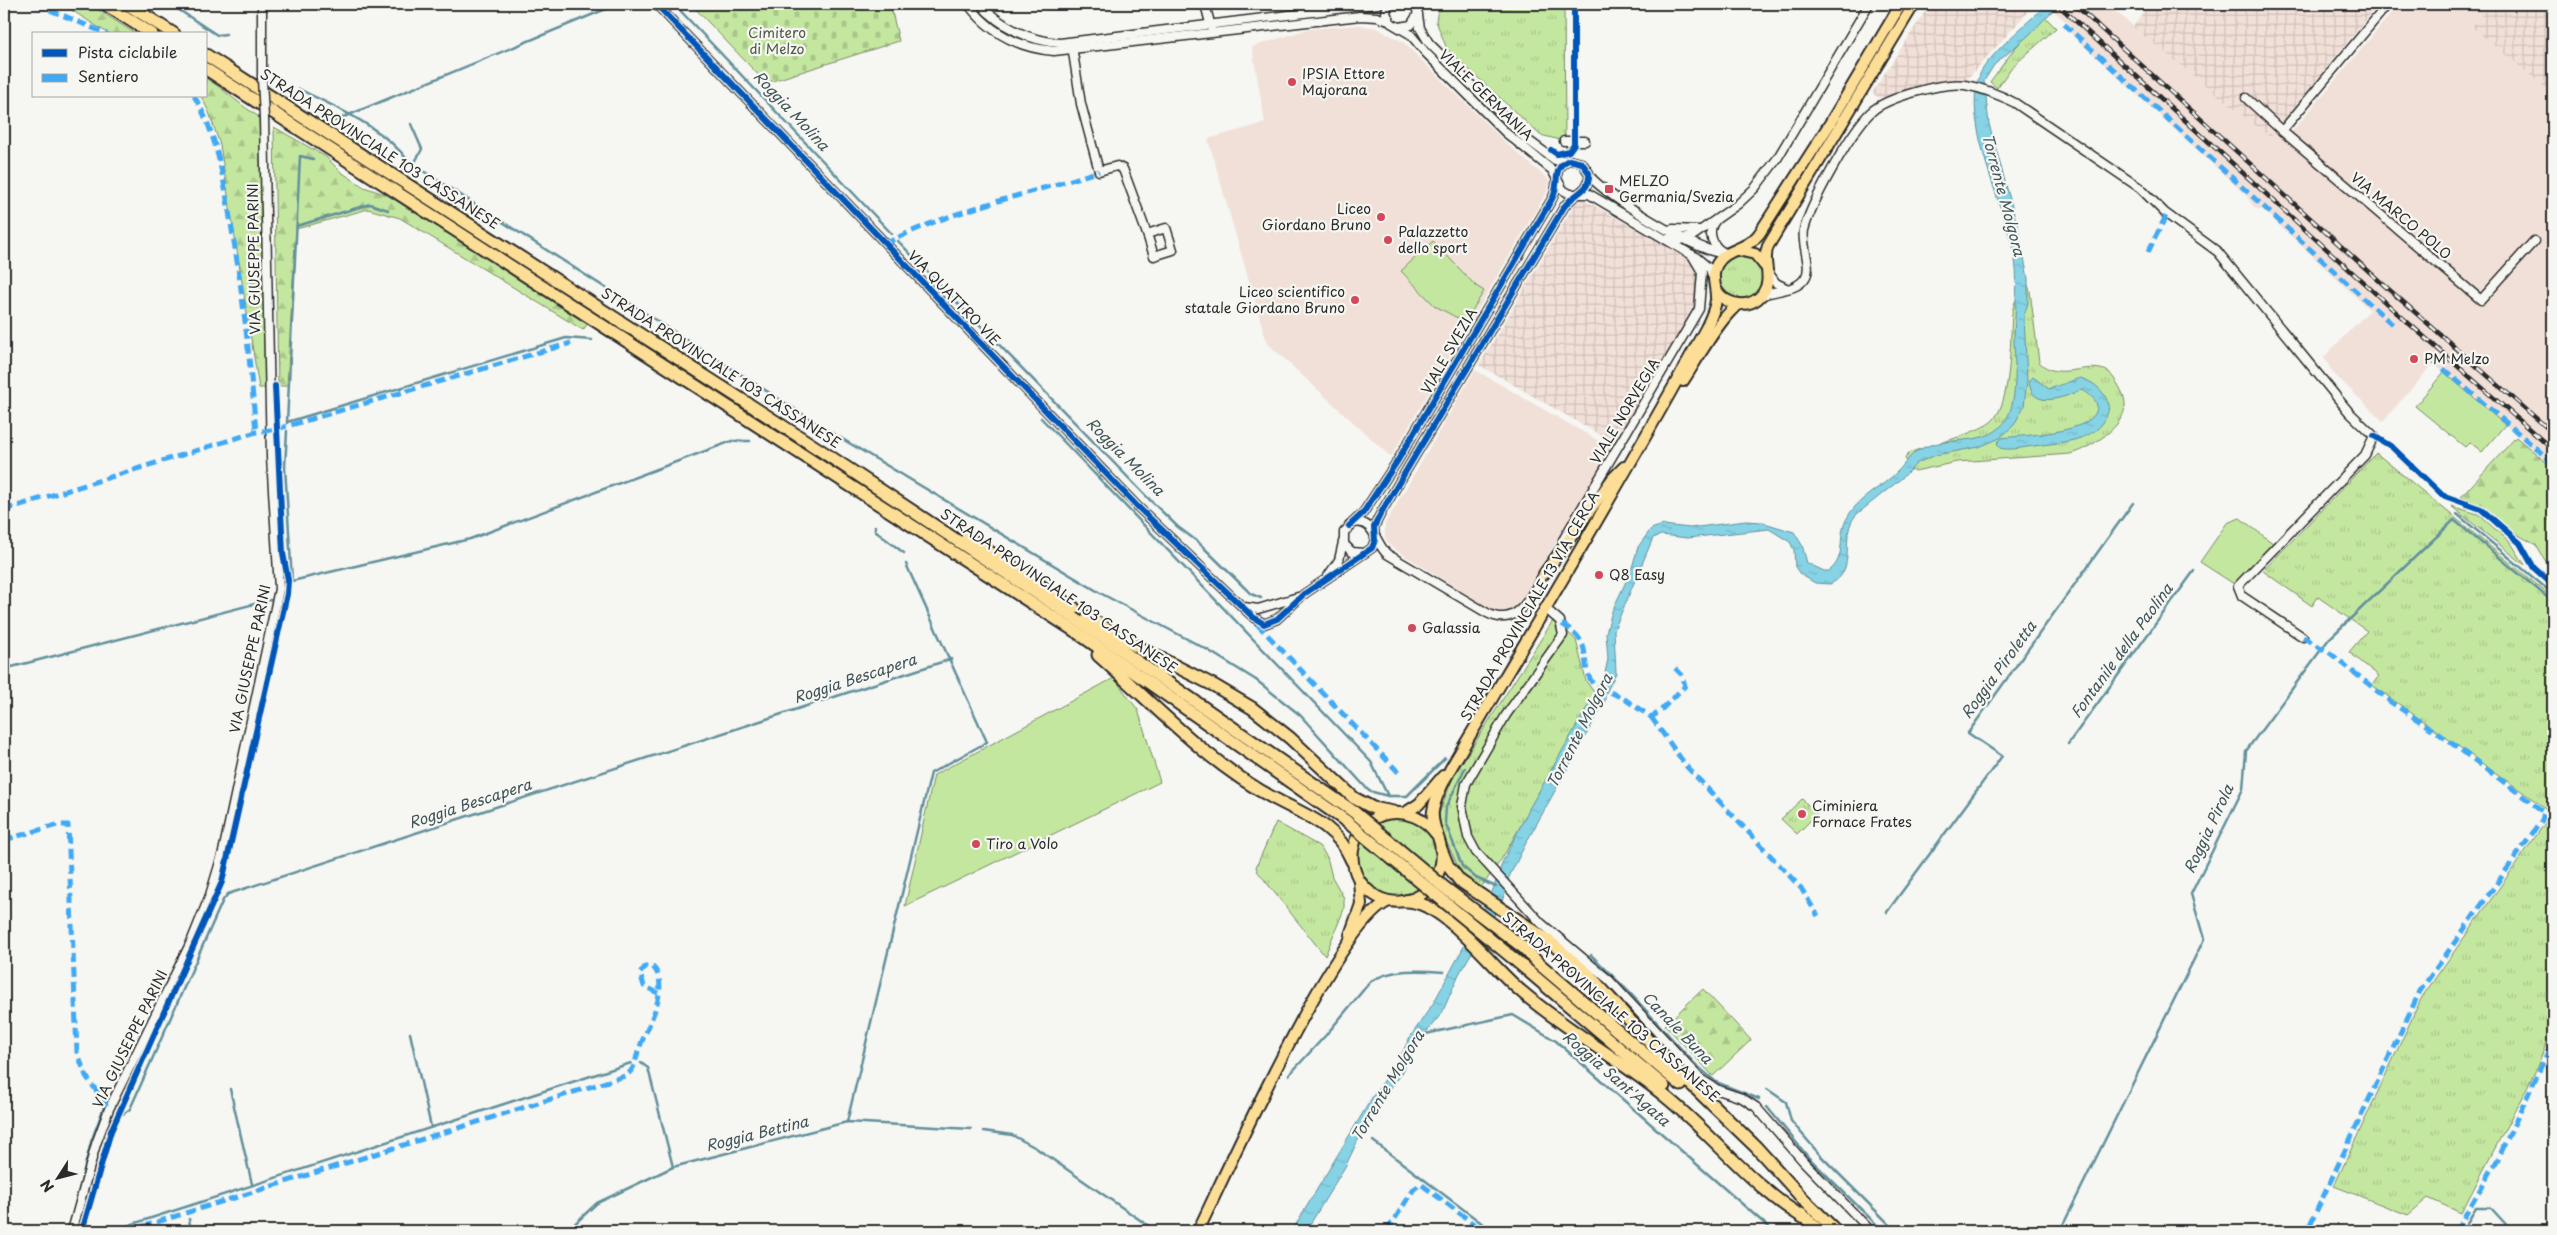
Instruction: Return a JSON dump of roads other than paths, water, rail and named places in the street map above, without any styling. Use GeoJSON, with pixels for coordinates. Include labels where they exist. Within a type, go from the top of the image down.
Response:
{"type":"FeatureCollection","features":[{"type":"Feature","properties":{"kind":"highway"},"geometry":{"type":"LineString","coordinates":[[105,4],[149,32]]}},
{"type":"Feature","properties":{"kind":"highway"},"geometry":{"type":"LineString","coordinates":[[127,4],[171,32]]}},
{"type":"Feature","properties":{"kind":"highway","name":"STRADA PROVINCIALE 103 CASSANESE"},"geometry":{"type":"LineString","coordinates":[[208,56],[820,450],[1085,625],[1354,812],[1445,888],[1524,948],[1538,963],[1715,1116],[1836,1231]]}},
{"type":"Feature","properties":{"kind":"highway","name":"STRADA PROVINCIALE 103 CASSANESE"},"geometry":{"type":"LineString","coordinates":[[208,70],[1078,634],[1346,821],[1652,1075],[1820,1231]]}},
{"type":"Feature","properties":{"kind":"highway"},"geometry":{"type":"LineString","coordinates":[[820,450],[876,479],[1117,636],[1252,708],[1290,738],[1354,798],[1373,808],[1392,812]]}},
{"type":"Feature","properties":{"kind":"highway"},"geometry":{"type":"LineString","coordinates":[[941,545],[1090,649],[1181,733],[1223,767],[1335,833],[1352,861]]}},
{"type":"Feature","properties":{"kind":"highway"},"geometry":{"type":"LineString","coordinates":[[1441,849],[1448,866],[1460,881],[1549,941],[1595,981],[1662,1056],[1756,1147],[1805,1201]]}},
{"type":"Feature","properties":{"kind":"highway"},"geometry":{"type":"LineString","coordinates":[[1405,901],[1429,906],[1442,914],[1534,1002],[1666,1096],[1784,1206],[1806,1219]]}},
{"type":"Feature","properties":{"kind":"main road","name":"STRADA PROVINCIALE 13 VIA CERCA"},"geometry":{"type":"LineString","coordinates":[[1359,881],[1371,893],[1390,901],[1405,901],[1423,893],[1431,886],[1440,869],[1441,849],[1436,834],[1433,809],[1452,766],[1632,460],[1712,317],[1716,300],[1714,282],[1718,262],[1733,252],[1748,246],[1759,234],[1829,125],[1901,4]]}},
{"type":"Feature","properties":{"kind":"main road"},"geometry":{"type":"LineString","coordinates":[[1760,296],[1767,283],[1764,257],[1768,246],[1914,4]]}},
{"type":"Feature","properties":{"kind":"main road"},"geometry":{"type":"LineString","coordinates":[[1733,252],[1756,255],[1766,269]]}},
{"type":"Feature","properties":{"kind":"main road"},"geometry":{"type":"LineString","coordinates":[[1714,282],[1725,299],[1740,304]]}},
{"type":"Feature","properties":{"kind":"main road","name":"STRADA PROVINCIALE 13 VIA CERCA"},"geometry":{"type":"LineString","coordinates":[[1632,460],[1711,338],[1734,308],[1740,304],[1750,303],[1760,296]]}},
{"type":"Feature","properties":{"kind":"main road"},"geometry":{"type":"LineString","coordinates":[[1544,574],[1613,478],[1632,460]]}},
{"type":"Feature","properties":{"kind":"main road","name":"STRADA PROVINCIALE 13 VIA CERCA"},"geometry":{"type":"LineString","coordinates":[[1405,813],[1419,804],[1452,766]]}},
{"type":"Feature","properties":{"kind":"main road"},"geometry":{"type":"LineString","coordinates":[[1348,943],[1361,907],[1359,881],[1352,861],[1355,841],[1362,828],[1374,818],[1392,812],[1405,813],[1423,820],[1436,834]]}},
{"type":"Feature","properties":{"kind":"main road"},"geometry":{"type":"LineString","coordinates":[[1198,1231],[1302,1020],[1348,943],[1374,911],[1390,901]]}},
{"type":"Feature","properties":{"kind":"street","name":"VIA GIUSEPPE PARINI"},"geometry":{"type":"LineString","coordinates":[[72,1231],[96,1144],[109,1109],[191,942],[210,895],[223,852],[279,589],[270,457],[262,4]]}},
{"type":"Feature","properties":{"kind":"street","name":"VIA QUATTRO VIE"},"geometry":{"type":"LineString","coordinates":[[656,4],[1131,500],[1240,605]]}},
{"type":"Feature","properties":{"kind":"street"},"geometry":{"type":"LineString","coordinates":[[968,4],[986,24],[1012,41],[1039,49],[1072,51],[1360,16],[1378,16],[1390,22]]}},
{"type":"Feature","properties":{"kind":"street"},"geometry":{"type":"LineString","coordinates":[[980,4],[1002,23],[1025,35],[1047,42],[1072,42],[1378,4]]}},
{"type":"Feature","properties":{"kind":"street"},"geometry":{"type":"LineString","coordinates":[[1053,4],[1069,4]]}},
{"type":"Feature","properties":{"kind":"street"},"geometry":{"type":"LineString","coordinates":[[1205,4],[1213,34]]}},
{"type":"Feature","properties":{"kind":"street"},"geometry":{"type":"LineString","coordinates":[[1388,4],[1386,12],[1390,22]]}},
{"type":"Feature","properties":{"kind":"street"},"geometry":{"type":"LineString","coordinates":[[1666,239],[1684,239],[1716,220],[1747,197],[1771,169],[1869,4]]}},
{"type":"Feature","properties":{"kind":"street"},"geometry":{"type":"LineString","coordinates":[[2282,131],[2388,4]]}},
{"type":"Feature","properties":{"kind":"street"},"geometry":{"type":"LineString","coordinates":[[1399,27],[1410,25],[1417,7]]}},
{"type":"Feature","properties":{"kind":"street","name":"VIALE GERMANIA"},"geometry":{"type":"LineString","coordinates":[[1417,7],[1422,32],[1429,43],[1512,126],[1553,159],[1558,162],[1568,161]]}},
{"type":"Feature","properties":{"kind":"street","name":"VIALE GERMANIA"},"geometry":{"type":"LineString","coordinates":[[1390,22],[1410,34],[1426,53],[1512,138],[1552,170],[1556,180]]}},
{"type":"Feature","properties":{"kind":"street"},"geometry":{"type":"LineString","coordinates":[[1072,42],[1081,104],[1099,171],[1115,166],[1122,167],[1126,172],[1147,234]]}},
{"type":"Feature","properties":{"kind":"street"},"geometry":{"type":"LineString","coordinates":[[1760,296],[1796,287],[1806,278],[1808,269],[1803,242],[1805,228],[1838,160],[1854,132],[1872,111],[1896,98],[1935,88],[1965,85],[1992,93],[2015,103],[2140,188],[2165,213],[2218,252],[2348,412],[2374,436],[2365,455],[2238,586],[2242,596],[2303,638]]}},
{"type":"Feature","properties":{"kind":"street","name":"VIA MARCO POLO"},"geometry":{"type":"LineString","coordinates":[[2246,98],[2282,131],[2481,300],[2534,241]]}},
{"type":"Feature","properties":{"kind":"street"},"geometry":{"type":"LineString","coordinates":[[1564,140],[1585,140]]}},
{"type":"Feature","properties":{"kind":"street"},"geometry":{"type":"LineString","coordinates":[[1714,282],[1710,270],[1692,255],[1666,239],[1588,194],[1563,191],[1556,180],[1558,168],[1568,161],[1582,163],[1590,176],[1605,191],[1684,239],[1716,254],[1733,252]]}},
{"type":"Feature","properties":{"kind":"street"},"geometry":{"type":"LineString","coordinates":[[1577,193],[1587,186],[1590,176]]}},
{"type":"Feature","properties":{"kind":"street","name":"VIALE SVEZIA"},"geometry":{"type":"LineString","coordinates":[[1326,580],[1339,560],[1343,538],[1349,526],[1364,513],[1428,410],[1555,195],[1556,180]]}},
{"type":"Feature","properties":{"kind":"street","name":"VIALE SVEZIA"},"geometry":{"type":"LineString","coordinates":[[1240,605],[1258,622],[1267,624],[1277,619],[1304,594],[1368,551],[1374,543],[1374,527],[1382,512],[1494,320],[1564,206],[1577,193]]}},
{"type":"Feature","properties":{"kind":"street"},"geometry":{"type":"LineString","coordinates":[[1716,220],[1711,227],[1712,239],[1718,249],[1733,252]]}},
{"type":"Feature","properties":{"kind":"street"},"geometry":{"type":"LineString","coordinates":[[1664,227],[1679,231],[1701,230]]}},
{"type":"Feature","properties":{"kind":"street","name":"VIALE NORVEGIA"},"geometry":{"type":"LineString","coordinates":[[1374,534],[1387,554],[1496,617],[1507,618],[1517,614],[1525,605],[1544,574],[1698,311],[1702,289],[1702,272],[1692,255]]}},
{"type":"Feature","properties":{"kind":"street"},"geometry":{"type":"LineString","coordinates":[[1766,269],[1776,283],[1786,288]]}},
{"type":"Feature","properties":{"kind":"street"},"geometry":{"type":"LineString","coordinates":[[1349,526],[1356,523],[1364,523],[1374,534]]}},
{"type":"Feature","properties":{"kind":"street"},"geometry":{"type":"LineString","coordinates":[[1343,538],[1345,546],[1351,552],[1359,554],[1368,551]]}},
{"type":"Feature","properties":{"kind":"street","name":"VIALE SVEZIA"},"geometry":{"type":"LineString","coordinates":[[1240,605],[1250,609],[1258,609],[1304,594]]}},
{"type":"Feature","properties":{"kind":"street"},"geometry":{"type":"LineString","coordinates":[[1545,608],[1560,621],[1563,635],[1505,716],[1463,792],[1463,812],[1469,840],[1492,870],[1548,929],[1609,980],[1702,1080],[1718,1090],[1742,1098],[1761,1112],[1804,1162],[1871,1231]]}},
{"type":"Feature","properties":{"kind":"water","name":"Torrente Molgora"},"geometry":{"type":"Polygon","coordinates":[[[2047,4],[2059,4],[2029,35],[1994,65],[1984,81],[1989,124],[2018,228],[2028,278],[2028,303],[2024,316],[2027,381],[2024,406],[2014,425],[2000,438],[1979,447],[1936,455],[1917,463],[1902,478],[1857,514],[1851,522],[1844,570],[1839,578],[1830,584],[1815,583],[1800,574],[1795,567],[1794,550],[1790,542],[1769,529],[1688,538],[1661,535],[1653,538],[1614,630],[1616,673],[1605,695],[1605,701],[1526,843],[1509,877],[1502,902],[1459,974],[1442,1013],[1419,1041],[1401,1073],[1375,1111],[1346,1165],[1306,1231],[1292,1231],[1373,1096],[1397,1063],[1409,1039],[1434,1002],[1490,898],[1503,861],[1530,807],[1593,697],[1602,687],[1608,659],[1606,633],[1612,611],[1631,571],[1638,547],[1651,529],[1663,525],[1690,528],[1746,521],[1761,522],[1794,532],[1802,545],[1807,563],[1824,571],[1829,571],[1838,560],[1843,527],[1851,512],[1863,499],[1892,477],[1913,454],[1930,445],[1979,438],[1990,434],[2000,428],[2007,418],[2013,401],[2015,381],[2016,270],[2010,240],[1980,140],[1975,93],[1980,74],[1992,57],[2047,4]]]}},
{"type":"Feature","properties":{"kind":"water"},"geometry":{"type":"Polygon","coordinates":[[[2033,377],[2049,389],[2080,378],[2090,382],[2098,387],[2107,400],[2109,405],[2106,417],[2100,426],[2081,438],[2017,448],[2000,448],[1997,443],[2002,438],[2041,434],[2072,428],[2094,415],[2096,403],[2093,398],[2081,390],[2050,400],[2036,396],[2031,391],[2029,382],[2033,377]]]}},
{"type":"Feature","properties":{"kind":"waterway"},"geometry":{"type":"LineString","coordinates":[[170,4],[217,35],[226,34]]}},
{"type":"Feature","properties":{"kind":"waterway"},"geometry":{"type":"LineString","coordinates":[[334,121],[618,4]]}},
{"type":"Feature","properties":{"kind":"waterway","name":"Roggia Molina"},"geometry":{"type":"LineString","coordinates":[[674,4],[892,234]]}},
{"type":"Feature","properties":{"kind":"waterway"},"geometry":{"type":"LineString","coordinates":[[299,89],[343,111],[373,129],[386,138],[409,162],[829,431],[1102,594],[1206,649],[1256,680],[1300,715],[1369,791],[1388,796]]}},
{"type":"Feature","properties":{"kind":"waterway"},"geometry":{"type":"LineString","coordinates":[[411,124],[422,149],[414,164]]}},
{"type":"Feature","properties":{"kind":"waterway"},"geometry":{"type":"LineString","coordinates":[[287,423],[300,156],[313,159]]}},
{"type":"Feature","properties":{"kind":"waterway"},"geometry":{"type":"LineString","coordinates":[[297,226],[370,204],[388,210]]}},
{"type":"Feature","properties":{"kind":"waterway","name":"Roggia Molina"},"geometry":{"type":"LineString","coordinates":[[898,241],[971,317]]}},
{"type":"Feature","properties":{"kind":"waterway","name":"Roggia Molina"},"geometry":{"type":"LineString","coordinates":[[979,324],[1148,498],[1178,527],[1198,542],[1251,594],[1261,598]]}},
{"type":"Feature","properties":{"kind":"waterway"},"geometry":{"type":"LineString","coordinates":[[287,422],[566,338],[592,340]]}},
{"type":"Feature","properties":{"kind":"waterway"},"geometry":{"type":"LineString","coordinates":[[1041,418],[1371,762],[1388,796],[1407,796],[1445,758]]}},
{"type":"Feature","properties":{"kind":"waterway"},"geometry":{"type":"LineString","coordinates":[[287,431],[285,467],[292,581],[470,539],[732,441],[750,441]]}},
{"type":"Feature","properties":{"kind":"waterway","name":"Roggia Piroletta"},"geometry":{"type":"LineString","coordinates":[[1887,912],[2002,756],[1968,733],[2133,503]]}},
{"type":"Feature","properties":{"kind":"waterway"},"geometry":{"type":"LineString","coordinates":[[2457,514],[2553,594]]}},
{"type":"Feature","properties":{"kind":"waterway","name":"Roggia Pirola"},"geometry":{"type":"LineString","coordinates":[[2060,1231],[2204,939],[2191,894],[2243,789],[2246,751],[2329,639],[2454,520],[2553,602]]}},
{"type":"Feature","properties":{"kind":"waterway"},"geometry":{"type":"LineString","coordinates":[[875,526],[875,531],[904,553]]}},
{"type":"Feature","properties":{"kind":"waterway"},"geometry":{"type":"LineString","coordinates":[[847,1122],[931,773],[987,742],[906,564]]}},
{"type":"Feature","properties":{"kind":"waterway","name":"Fontanile della Paolina"},"geometry":{"type":"LineString","coordinates":[[2068,744],[2194,571]]}},
{"type":"Feature","properties":{"kind":"waterway"},"geometry":{"type":"LineString","coordinates":[[4,669],[270,600]]}},
{"type":"Feature","properties":{"kind":"waterway","name":"Roggia Bescapera"},"geometry":{"type":"LineString","coordinates":[[123,1114],[130,1109],[223,900],[228,894],[951,659]]}},
{"type":"Feature","properties":{"kind":"waterway"},"geometry":{"type":"LineString","coordinates":[[1465,768],[1446,807],[1445,822],[1462,866],[1476,878],[1496,887]]}},
{"type":"Feature","properties":{"kind":"waterway","name":"Canale Buna"},"geometry":{"type":"LineString","coordinates":[[1591,955],[1630,993],[1695,1064],[1716,1082],[1759,1099]]}},
{"type":"Feature","properties":{"kind":"waterway"},"geometry":{"type":"LineString","coordinates":[[1289,1075],[1326,1035],[1370,982],[1378,977],[1396,972],[1444,972]]}},
{"type":"Feature","properties":{"kind":"waterway","name":"Roggia Sant'Agata"},"geometry":{"type":"LineString","coordinates":[[1421,1035],[1513,1015],[1556,1041],[1773,1231]]}},
{"type":"Feature","properties":{"kind":"waterway"},"geometry":{"type":"LineString","coordinates":[[410,1033],[431,1127]]}},
{"type":"Feature","properties":{"kind":"waterway"},"geometry":{"type":"LineString","coordinates":[[111,1231],[631,1063]]}},
{"type":"Feature","properties":{"kind":"waterway"},"geometry":{"type":"LineString","coordinates":[[641,1063],[648,1068],[673,1167]]}},
{"type":"Feature","properties":{"kind":"waterway"},"geometry":{"type":"LineString","coordinates":[[230,1089],[252,1184]]}},
{"type":"Feature","properties":{"kind":"waterway"},"geometry":{"type":"LineString","coordinates":[[1767,1089],[1786,1102],[1791,1121],[1820,1155],[1896,1231]]}},
{"type":"Feature","properties":{"kind":"waterway","name":"Roggia Bescapera"},"geometry":{"type":"LineString","coordinates":[[72,1218],[91,1142],[104,1107]]}},
{"type":"Feature","properties":{"kind":"waterway","name":"Canale Buna"},"geometry":{"type":"LineString","coordinates":[[1767,1107],[1809,1158],[1883,1231]]}},
{"type":"Feature","properties":{"kind":"waterway","name":"Roggia Bettina"},"geometry":{"type":"LineString","coordinates":[[567,1231],[597,1203],[673,1167],[847,1122],[971,1129]]}},
{"type":"Feature","properties":{"kind":"waterway"},"geometry":{"type":"LineString","coordinates":[[984,1131],[1012,1135],[1036,1148],[1156,1231]]}},
{"type":"Feature","properties":{"kind":"waterway"},"geometry":{"type":"LineString","coordinates":[[1373,1141],[1492,1231]]}},
{"type":"Feature","properties":{"kind":"waterway"},"geometry":{"type":"LineString","coordinates":[[2462,1231],[2476,1208],[2491,1208],[2512,1231]]}},
{"type":"Feature","properties":{"kind":"waterway"},"geometry":{"type":"LineString","coordinates":[[189,1219],[191,1231]]}},
{"type":"Feature","properties":{"kind":"waterway"},"geometry":{"type":"LineString","coordinates":[[1562,1231],[1565,1227],[1574,1231]]}},
{"type":"Feature","properties":{"kind":"railway"},"geometry":{"type":"LineString","coordinates":[[2057,4],[2397,313],[2553,450]]}},
{"type":"Feature","properties":{"kind":"railway"},"geometry":{"type":"LineString","coordinates":[[2074,4],[2385,286],[2553,433]]}},
{"type":"Feature","properties":{"kind":"place","name":"IPSIA Ettore Majorana"},"geometry":{"type":"Point","coordinates":[1292,82]}},
{"type":"Feature","properties":{"kind":"place","name":"MELZO Germania/Svezia"},"geometry":{"type":"Point","coordinates":[1609,189]}},
{"type":"Feature","properties":{"kind":"place","name":"Liceo Giordano Bruno"},"geometry":{"type":"Point","coordinates":[1381,217]}},
{"type":"Feature","properties":{"kind":"place","name":"Palazzetto dello sport"},"geometry":{"type":"Point","coordinates":[1388,240]}},
{"type":"Feature","properties":{"kind":"place","name":"Liceo scientifico statale Giordano Bruno"},"geometry":{"type":"Point","coordinates":[1355,300]}},
{"type":"Feature","properties":{"kind":"place","name":"PM Melzo"},"geometry":{"type":"Point","coordinates":[2414,359]}},
{"type":"Feature","properties":{"kind":"place","name":"Q8 Easy"},"geometry":{"type":"Point","coordinates":[1599,575]}},
{"type":"Feature","properties":{"kind":"place","name":"Galassia"},"geometry":{"type":"Point","coordinates":[1412,628]}},
{"type":"Feature","properties":{"kind":"place","name":"Ciminiera Fornace Frates"},"geometry":{"type":"Point","coordinates":[1802,814]}},
{"type":"Feature","properties":{"kind":"place","name":"Tiro a Volo"},"geometry":{"type":"Point","coordinates":[976,844]}},
{"type":"Feature","properties":{"kind":"park label","name":"Cimitero di Melzo"},"geometry":{"type":"Point","coordinates":[777,42]}}]}
